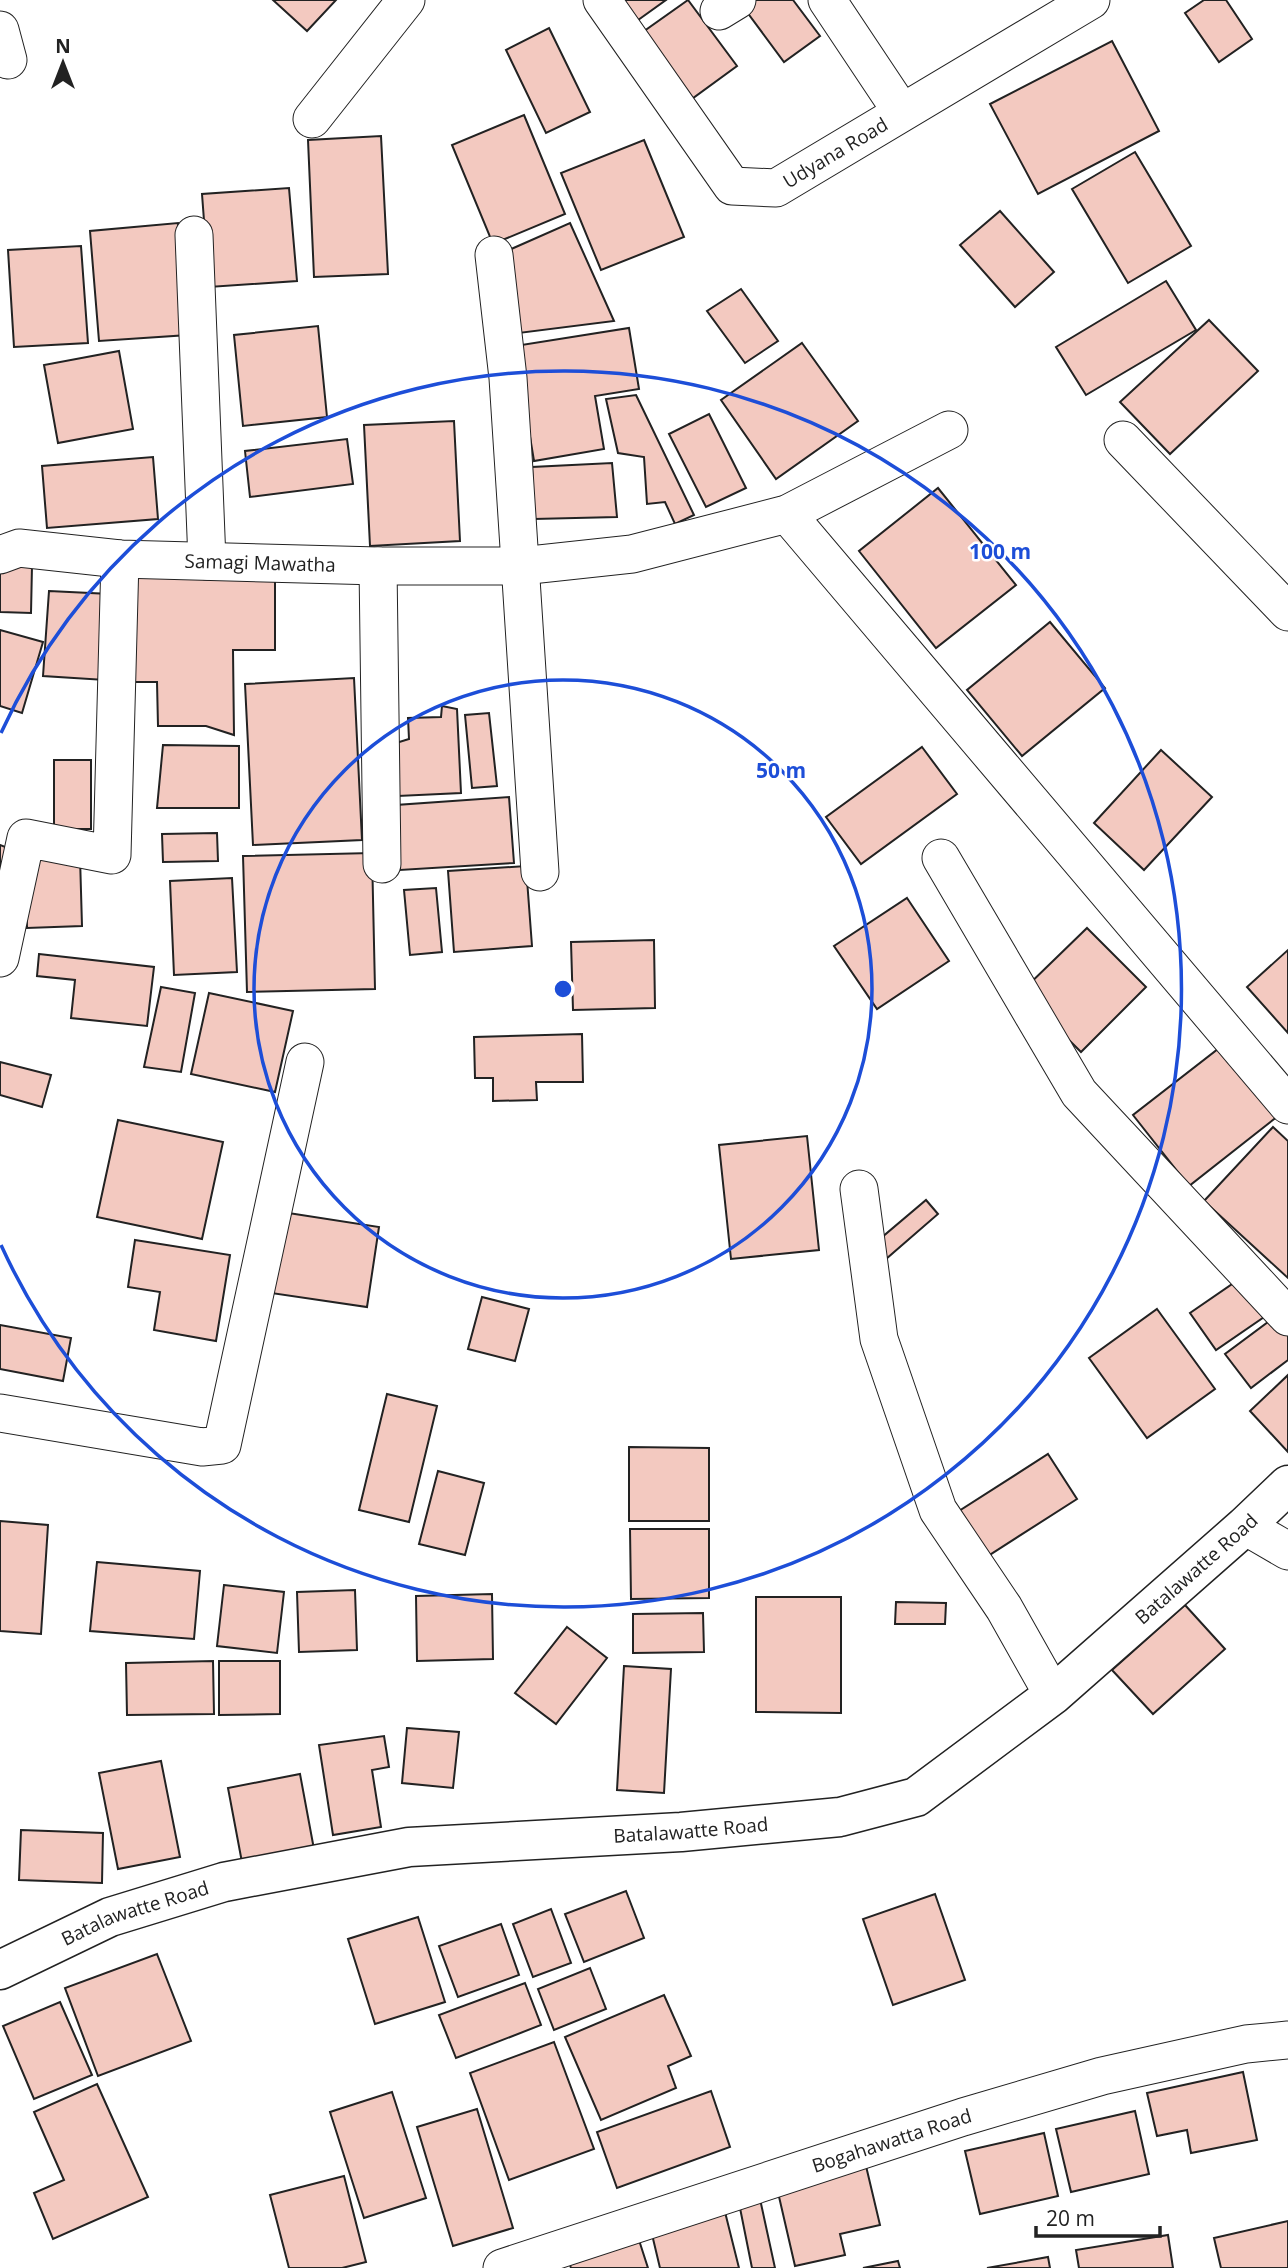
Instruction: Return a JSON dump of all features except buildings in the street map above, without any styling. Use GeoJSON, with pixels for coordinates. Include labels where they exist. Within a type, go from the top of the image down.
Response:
{"type":"FeatureCollection","features":[{"type":"Feature","properties":{"kind":"street"},"geometry":{"type":"LineString","coordinates":[[312,118],[406,0]]}},
{"type":"Feature","properties":{"kind":"street","name":"Udyana Road"},"geometry":{"type":"LineString","coordinates":[[602,0],[732,186],[776,188],[1091,0]]}},
{"type":"Feature","properties":{"kind":"street"},"geometry":{"type":"LineString","coordinates":[[827,0],[901,111]]}},
{"type":"Feature","properties":{"kind":"street"},"geometry":{"type":"LineString","coordinates":[[194,235],[207,561]]}},
{"type":"Feature","properties":{"kind":"street"},"geometry":{"type":"LineString","coordinates":[[494,255],[508,378],[540,873]]}},
{"type":"Feature","properties":{"kind":"street","name":"Samagi Mawatha"},"geometry":{"type":"LineString","coordinates":[[0,555],[19,548],[120,559],[378,566],[521,566],[632,554],[787,514],[949,430]]}},
{"type":"Feature","properties":{"kind":"street"},"geometry":{"type":"LineString","coordinates":[[1122,440],[1288,612]]}},
{"type":"Feature","properties":{"kind":"street"},"geometry":{"type":"LineString","coordinates":[[787,514],[1288,1105]]}},
{"type":"Feature","properties":{"kind":"street"},"geometry":{"type":"LineString","coordinates":[[0,958],[26,838],[112,855],[120,559]]}},
{"type":"Feature","properties":{"kind":"street"},"geometry":{"type":"LineString","coordinates":[[378,566],[382,864]]}},
{"type":"Feature","properties":{"kind":"street"},"geometry":{"type":"LineString","coordinates":[[942,858],[1079,1093],[1288,1317]]}},
{"type":"Feature","properties":{"kind":"street"},"geometry":{"type":"LineString","coordinates":[[0,1413],[202,1447],[222,1445],[305,1062]]}},
{"type":"Feature","properties":{"kind":"street"},"geometry":{"type":"LineString","coordinates":[[859,1189],[879,1339],[938,1510],[1004,1608],[1053,1695]]}},
{"type":"Feature","properties":{"kind":"street","name":"Batalawatte Road"},"geometry":{"type":"LineString","coordinates":[[0,1970],[110,1917],[224,1882],[409,1847],[681,1832],[840,1817],[916,1797],[1053,1695],[1288,1485]]}},
{"type":"Feature","properties":{"kind":"street"},"geometry":{"type":"LineString","coordinates":[[1245,1526],[1288,1551]]}},
{"type":"Feature","properties":{"kind":"street","name":"Bogahawatta Road"},"geometry":{"type":"LineString","coordinates":[[502,2268],[963,2117],[1102,2076],[1246,2044],[1288,2040]]}}]}
